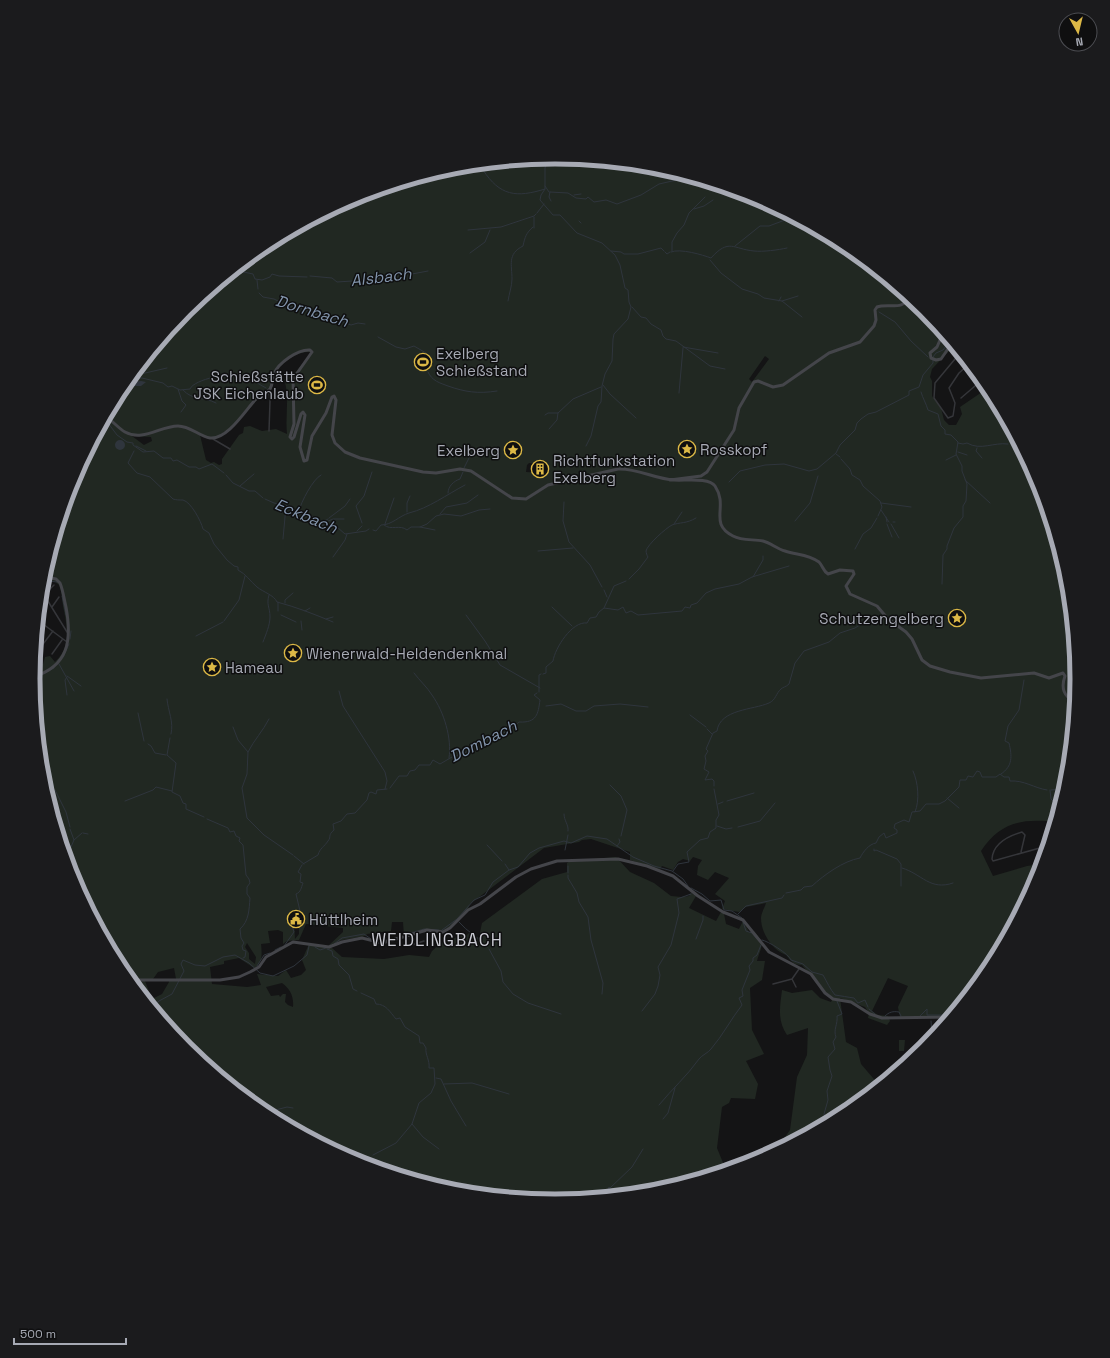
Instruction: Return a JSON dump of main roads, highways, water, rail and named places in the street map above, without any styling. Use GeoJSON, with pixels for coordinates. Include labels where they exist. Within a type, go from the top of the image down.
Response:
{"type":"FeatureCollection","features":[{"type":"Feature","properties":{"kind":"main road"},"geometry":{"type":"LineString","coordinates":[[670,480],[672,478],[701,476],[707,472],[734,430],[738,411],[754,382],[758,381],[775,387],[786,384],[829,353],[864,340],[875,325],[875,310],[877,307],[901,306],[906,303]]}},
{"type":"Feature","properties":{"kind":"main road"},"geometry":{"type":"LineString","coordinates":[[941,338],[930,353],[933,359],[942,358],[949,347]]}},
{"type":"Feature","properties":{"kind":"main road"},"geometry":{"type":"LineString","coordinates":[[110,420],[125,432],[136,435],[145,436],[165,428],[179,426],[212,438],[220,436],[229,429],[257,398],[272,387],[274,373],[281,365],[300,352],[310,350],[312,352],[311,356],[299,369],[293,381],[294,422],[290,437],[292,439],[294,437],[300,414],[303,412],[305,415],[300,446],[304,461],[307,460],[309,445],[314,432],[326,413],[332,397],[334,396],[336,398],[332,435],[337,446],[345,452],[360,458],[423,472],[436,473],[460,469],[471,471],[512,498],[526,499],[548,485],[618,469],[630,470],[670,480],[694,480],[714,484],[721,502],[720,524],[734,536],[764,542],[784,551],[805,555],[820,563],[828,574],[840,570],[853,571],[854,574],[846,586],[848,591],[878,607],[888,619],[905,631],[912,639],[922,660],[928,665],[950,672],[981,678],[1035,673],[1049,678],[1063,673],[1065,676],[1062,683],[1063,690],[1069,699]]}},
{"type":"Feature","properties":{"kind":"main road"},"geometry":{"type":"LineString","coordinates":[[40,674],[56,665],[63,655],[67,642],[69,626],[61,584],[57,580],[50,579]]}},
{"type":"Feature","properties":{"kind":"main road"},"geometry":{"type":"LineString","coordinates":[[137,980],[217,980],[240,977],[256,969],[265,958],[291,943],[308,943],[329,947],[343,941],[362,938],[382,942],[428,930],[445,931],[466,911],[480,904],[518,876],[534,868],[558,861],[618,859],[649,866],[673,876],[698,896],[724,913],[742,919],[773,955],[814,976],[824,992],[831,998],[852,1003],[868,1013],[880,1018],[944,1016]]}},
{"type":"Feature","properties":{"kind":"waterway"},"geometry":{"type":"LineString","coordinates":[[546,164],[545,189],[540,200],[553,215],[560,215],[577,233],[602,243],[615,255],[620,265],[625,288],[628,290],[631,307],[628,319],[614,334],[612,361],[605,374],[602,386],[601,402],[598,406],[591,436],[586,446]]}},
{"type":"Feature","properties":{"kind":"waterway"},"geometry":{"type":"LineString","coordinates":[[483,170],[489,179],[496,185],[502,190],[510,193],[517,194],[535,192],[545,189]]}},
{"type":"Feature","properties":{"kind":"waterway"},"geometry":{"type":"LineString","coordinates":[[550,192],[568,193],[576,198],[586,199],[588,197],[594,202],[606,200],[617,204],[641,195],[659,184],[678,180]]}},
{"type":"Feature","properties":{"kind":"waterway"},"geometry":{"type":"LineString","coordinates":[[545,186],[549,192]]}},
{"type":"Feature","properties":{"kind":"waterway"},"geometry":{"type":"LineString","coordinates":[[550,192],[549,197],[551,201]]}},
{"type":"Feature","properties":{"kind":"waterway"},"geometry":{"type":"LineString","coordinates":[[574,195],[581,194]]}},
{"type":"Feature","properties":{"kind":"waterway"},"geometry":{"type":"LineString","coordinates":[[672,251],[672,242],[684,225],[689,213],[705,197]]}},
{"type":"Feature","properties":{"kind":"waterway"},"geometry":{"type":"LineString","coordinates":[[694,209],[704,206],[713,200]]}},
{"type":"Feature","properties":{"kind":"waterway"},"geometry":{"type":"LineString","coordinates":[[537,213],[544,204]]}},
{"type":"Feature","properties":{"kind":"waterway"},"geometry":{"type":"LineString","coordinates":[[468,230],[501,227],[536,214]]}},
{"type":"Feature","properties":{"kind":"waterway"},"geometry":{"type":"LineString","coordinates":[[534,217],[534,228]]}},
{"type":"Feature","properties":{"kind":"waterway"},"geometry":{"type":"LineString","coordinates":[[735,246],[760,226],[769,226],[785,220]]}},
{"type":"Feature","properties":{"kind":"waterway"},"geometry":{"type":"LineString","coordinates":[[508,301],[512,282],[512,256],[523,246],[526,235],[533,227]]}},
{"type":"Feature","properties":{"kind":"waterway"},"geometry":{"type":"LineString","coordinates":[[470,253],[485,242],[490,230]]}},
{"type":"Feature","properties":{"kind":"waterway"},"geometry":{"type":"LineString","coordinates":[[671,252],[686,251],[711,258],[722,248],[727,246],[758,251],[770,251],[787,248]]}},
{"type":"Feature","properties":{"kind":"waterway"},"geometry":{"type":"LineString","coordinates":[[611,251],[621,252],[624,254],[638,254],[661,248],[664,251]]}},
{"type":"Feature","properties":{"kind":"waterway"},"geometry":{"type":"LineString","coordinates":[[665,252],[667,254],[670,252]]}},
{"type":"Feature","properties":{"kind":"waterway"},"geometry":{"type":"LineString","coordinates":[[710,260],[721,273],[742,289],[758,294],[764,298],[782,301],[802,317]]}},
{"type":"Feature","properties":{"kind":"waterway","name":"Alsbach"},"geometry":{"type":"LineString","coordinates":[[240,271],[253,274],[255,279],[262,280],[270,277],[272,274],[279,276],[307,277]]}},
{"type":"Feature","properties":{"kind":"waterway","name":"Alsbach"},"geometry":{"type":"LineString","coordinates":[[310,276],[332,278],[337,282],[370,280],[405,273],[412,274],[428,271]]}},
{"type":"Feature","properties":{"kind":"waterway","name":"Dornbach"},"geometry":{"type":"LineString","coordinates":[[257,280],[258,289]]}},
{"type":"Feature","properties":{"kind":"waterway","name":"Dornbach"},"geometry":{"type":"LineString","coordinates":[[259,293],[263,297],[274,299],[290,307],[297,307],[317,315],[334,318],[351,325],[358,323],[365,324]]}},
{"type":"Feature","properties":{"kind":"waterway"},"geometry":{"type":"LineString","coordinates":[[782,301],[798,296]]}},
{"type":"Feature","properties":{"kind":"waterway"},"geometry":{"type":"LineString","coordinates":[[779,301],[781,297]]}},
{"type":"Feature","properties":{"kind":"waterway"},"geometry":{"type":"LineString","coordinates":[[632,307],[641,317],[646,318],[651,324],[661,330],[666,339],[676,341],[710,366],[725,369]]}},
{"type":"Feature","properties":{"kind":"waterway"},"geometry":{"type":"LineString","coordinates":[[879,312],[895,322],[911,341],[928,357]]}},
{"type":"Feature","properties":{"kind":"waterway","name":"Dornbach"},"geometry":{"type":"LineString","coordinates":[[378,337],[396,347],[405,349],[414,346],[426,353]]}},
{"type":"Feature","properties":{"kind":"waterway"},"geometry":{"type":"LineString","coordinates":[[933,357],[936,353],[943,350],[947,345]]}},
{"type":"Feature","properties":{"kind":"waterway"},"geometry":{"type":"LineString","coordinates":[[683,347],[718,353]]}},
{"type":"Feature","properties":{"kind":"waterway"},"geometry":{"type":"LineString","coordinates":[[679,393],[683,348]]}},
{"type":"Feature","properties":{"kind":"waterway"},"geometry":{"type":"LineString","coordinates":[[729,482],[740,471],[765,465],[784,464],[809,471],[817,469],[836,453],[840,445],[855,430],[857,423],[861,419],[868,414],[876,412],[909,395],[909,391],[919,387],[923,375],[933,363],[933,360]]}},
{"type":"Feature","properties":{"kind":"waterway"},"geometry":{"type":"LineString","coordinates":[[140,374],[167,368]]}},
{"type":"Feature","properties":{"kind":"waterway","name":"Dornbach"},"geometry":{"type":"LineString","coordinates":[[428,372],[436,381],[460,390],[472,392],[497,391]]}},
{"type":"Feature","properties":{"kind":"waterway"},"geometry":{"type":"LineString","coordinates":[[137,378],[142,378],[163,383],[168,387],[172,386],[180,390],[190,389],[193,385],[206,379],[222,375],[237,374],[242,375],[266,388]]}},
{"type":"Feature","properties":{"kind":"waterway"},"geometry":{"type":"LineString","coordinates":[[603,385],[610,394],[636,418]]}},
{"type":"Feature","properties":{"kind":"waterway"},"geometry":{"type":"LineString","coordinates":[[545,415],[548,413],[558,413],[573,399],[601,387]]}},
{"type":"Feature","properties":{"kind":"waterway"},"geometry":{"type":"LineString","coordinates":[[178,389],[182,401],[186,405],[181,412]]}},
{"type":"Feature","properties":{"kind":"waterway"},"geometry":{"type":"LineString","coordinates":[[183,390],[191,396],[216,403]]}},
{"type":"Feature","properties":{"kind":"waterway"},"geometry":{"type":"LineString","coordinates":[[921,392],[928,410],[938,414],[941,426],[945,430],[945,434],[951,435],[958,442],[956,454],[962,466],[962,471],[967,484],[966,501],[963,506],[963,517],[954,528],[947,549],[943,555],[942,584]]}},
{"type":"Feature","properties":{"kind":"waterway"},"geometry":{"type":"LineString","coordinates":[[549,429],[557,420],[558,413]]}},
{"type":"Feature","properties":{"kind":"waterway","name":"Eckbach"},"geometry":{"type":"LineString","coordinates":[[108,423],[117,435],[127,442],[133,443],[133,445],[143,452],[154,451],[163,458],[171,458],[173,461],[177,460],[189,467],[196,467],[199,469],[212,464],[224,473]]}},
{"type":"Feature","properties":{"kind":"waterway"},"geometry":{"type":"LineString","coordinates":[[958,443],[967,443],[977,446],[1008,444]]}},
{"type":"Feature","properties":{"kind":"waterway","name":"Eckbach"},"geometry":{"type":"LineString","coordinates":[[136,446],[146,451]]}},
{"type":"Feature","properties":{"kind":"waterway"},"geometry":{"type":"LineString","coordinates":[[977,448],[976,451],[982,458]]}},
{"type":"Feature","properties":{"kind":"waterway"},"geometry":{"type":"LineString","coordinates":[[134,451],[128,463],[137,473],[150,477],[173,499],[186,501],[198,517],[203,529],[209,533],[214,544],[227,560],[234,566],[238,567],[238,570],[257,587],[271,595],[277,602],[333,622]]}},
{"type":"Feature","properties":{"kind":"waterway","name":"Eckbach"},"geometry":{"type":"LineString","coordinates":[[464,468],[472,452]]}},
{"type":"Feature","properties":{"kind":"waterway"},"geometry":{"type":"LineString","coordinates":[[958,452],[967,455]]}},
{"type":"Feature","properties":{"kind":"waterway"},"geometry":{"type":"LineString","coordinates":[[836,454],[840,457]]}},
{"type":"Feature","properties":{"kind":"waterway"},"geometry":{"type":"LineString","coordinates":[[946,460],[956,455]]}},
{"type":"Feature","properties":{"kind":"waterway"},"geometry":{"type":"LineString","coordinates":[[841,459],[850,469],[852,475],[860,480],[863,486],[880,501],[882,507],[878,516]]}},
{"type":"Feature","properties":{"kind":"waterway"},"geometry":{"type":"LineString","coordinates":[[362,523],[356,506],[364,496],[372,472]]}},
{"type":"Feature","properties":{"kind":"waterway","name":"Eckbach"},"geometry":{"type":"LineString","coordinates":[[448,493],[450,486],[460,479],[463,472]]}},
{"type":"Feature","properties":{"kind":"waterway"},"geometry":{"type":"LineString","coordinates":[[240,486],[254,474]]}},
{"type":"Feature","properties":{"kind":"waterway","name":"Eckbach"},"geometry":{"type":"LineString","coordinates":[[226,475],[233,483],[249,491],[255,491],[263,498]]}},
{"type":"Feature","properties":{"kind":"waterway"},"geometry":{"type":"LineString","coordinates":[[295,513],[299,511],[302,502],[314,481],[321,475]]}},
{"type":"Feature","properties":{"kind":"waterway"},"geometry":{"type":"LineString","coordinates":[[795,521],[810,503],[818,476]]}},
{"type":"Feature","properties":{"kind":"waterway"},"geometry":{"type":"LineString","coordinates":[[965,480],[990,503]]}},
{"type":"Feature","properties":{"kind":"waterway","name":"Eckbach"},"geometry":{"type":"LineString","coordinates":[[373,530],[376,531],[381,525],[389,524],[405,514],[430,505],[465,485]]}},
{"type":"Feature","properties":{"kind":"waterway"},"geometry":{"type":"LineString","coordinates":[[440,514],[446,507],[467,503],[478,495]]}},
{"type":"Feature","properties":{"kind":"waterway"},"geometry":{"type":"LineString","coordinates":[[407,512],[407,503],[410,496]]}},
{"type":"Feature","properties":{"kind":"waterway"},"geometry":{"type":"LineString","coordinates":[[385,524],[394,498]]}},
{"type":"Feature","properties":{"kind":"waterway","name":"Eckbach"},"geometry":{"type":"LineString","coordinates":[[265,499],[274,503],[289,506],[295,513],[314,517],[322,525],[337,527],[345,534],[366,531],[369,529]]}},
{"type":"Feature","properties":{"kind":"waterway"},"geometry":{"type":"LineString","coordinates":[[329,518],[345,506],[350,499]]}},
{"type":"Feature","properties":{"kind":"waterway"},"geometry":{"type":"LineString","coordinates":[[564,502],[563,521],[569,542],[590,565],[602,587]]}},
{"type":"Feature","properties":{"kind":"waterway"},"geometry":{"type":"LineString","coordinates":[[881,503],[911,507]]}},
{"type":"Feature","properties":{"kind":"waterway"},"geometry":{"type":"LineString","coordinates":[[283,539],[286,506]]}},
{"type":"Feature","properties":{"kind":"waterway"},"geometry":{"type":"LineString","coordinates":[[384,525],[387,527],[404,528],[407,530],[411,527],[420,527],[427,524],[436,516],[444,514],[461,516],[479,510],[490,509]]}},
{"type":"Feature","properties":{"kind":"waterway"},"geometry":{"type":"LineString","coordinates":[[881,510],[889,522]]}},
{"type":"Feature","properties":{"kind":"waterway"},"geometry":{"type":"LineString","coordinates":[[674,524],[682,512]]}},
{"type":"Feature","properties":{"kind":"waterway"},"geometry":{"type":"LineString","coordinates":[[886,517],[887,522]]}},
{"type":"Feature","properties":{"kind":"waterway"},"geometry":{"type":"LineString","coordinates":[[629,579],[648,557],[646,552],[647,548],[661,533],[672,525],[696,518]]}},
{"type":"Feature","properties":{"kind":"waterway"},"geometry":{"type":"LineString","coordinates":[[855,549],[863,534],[871,528],[877,518]]}},
{"type":"Feature","properties":{"kind":"waterway","name":"Eckbach"},"geometry":{"type":"LineString","coordinates":[[321,523],[328,519]]}},
{"type":"Feature","properties":{"kind":"waterway"},"geometry":{"type":"LineString","coordinates":[[326,522],[333,519],[344,519]]}},
{"type":"Feature","properties":{"kind":"waterway"},"geometry":{"type":"LineString","coordinates":[[887,524],[892,537]]}},
{"type":"Feature","properties":{"kind":"waterway"},"geometry":{"type":"LineString","coordinates":[[891,524],[899,538]]}},
{"type":"Feature","properties":{"kind":"waterway","name":"Eckbach"},"geometry":{"type":"LineString","coordinates":[[357,531],[362,526]]}},
{"type":"Feature","properties":{"kind":"waterway"},"geometry":{"type":"LineString","coordinates":[[420,527],[435,530]]}},
{"type":"Feature","properties":{"kind":"waterway"},"geometry":{"type":"LineString","coordinates":[[333,557],[345,540],[347,534]]}},
{"type":"Feature","properties":{"kind":"waterway"},"geometry":{"type":"LineString","coordinates":[[538,551],[573,548]]}},
{"type":"Feature","properties":{"kind":"waterway"},"geometry":{"type":"LineString","coordinates":[[753,577],[763,560],[763,556]]}},
{"type":"Feature","properties":{"kind":"waterway"},"geometry":{"type":"LineString","coordinates":[[543,674],[546,673],[546,667],[553,661],[557,649],[565,636],[576,626],[587,623],[590,618],[596,617],[604,608],[618,610],[623,607],[626,613],[631,611],[638,615],[682,611],[685,607],[690,608],[691,605],[697,603],[706,593],[715,589],[739,584],[752,577],[789,566]]}},
{"type":"Feature","properties":{"kind":"waterway"},"geometry":{"type":"LineString","coordinates":[[224,621],[239,600],[245,576]]}},
{"type":"Feature","properties":{"kind":"waterway"},"geometry":{"type":"LineString","coordinates":[[50,581],[57,582]]}},
{"type":"Feature","properties":{"kind":"waterway"},"geometry":{"type":"LineString","coordinates":[[604,608],[614,586],[626,581]]}},
{"type":"Feature","properties":{"kind":"waterway"},"geometry":{"type":"LineString","coordinates":[[604,590],[607,597]]}},
{"type":"Feature","properties":{"kind":"waterway"},"geometry":{"type":"LineString","coordinates":[[285,603],[285,600],[293,593]]}},
{"type":"Feature","properties":{"kind":"waterway"},"geometry":{"type":"LineString","coordinates":[[263,642],[270,620],[268,601],[269,595]]}},
{"type":"Feature","properties":{"kind":"waterway"},"geometry":{"type":"LineString","coordinates":[[62,596],[66,615]]}},
{"type":"Feature","properties":{"kind":"waterway"},"geometry":{"type":"LineString","coordinates":[[278,602],[278,611]]}},
{"type":"Feature","properties":{"kind":"waterway"},"geometry":{"type":"LineString","coordinates":[[552,607],[572,626]]}},
{"type":"Feature","properties":{"kind":"waterway"},"geometry":{"type":"LineString","coordinates":[[305,611],[310,608]]}},
{"type":"Feature","properties":{"kind":"waterway"},"geometry":{"type":"LineString","coordinates":[[281,615],[296,622]]}},
{"type":"Feature","properties":{"kind":"waterway"},"geometry":{"type":"LineString","coordinates":[[466,615],[500,665],[540,688]]}},
{"type":"Feature","properties":{"kind":"waterway"},"geometry":{"type":"LineString","coordinates":[[326,619],[333,617]]}},
{"type":"Feature","properties":{"kind":"waterway"},"geometry":{"type":"LineString","coordinates":[[301,621],[302,630]]}},
{"type":"Feature","properties":{"kind":"waterway"},"geometry":{"type":"LineString","coordinates":[[714,786],[714,781],[712,779],[705,780],[709,772],[704,769],[706,761],[705,756],[708,751],[706,749],[713,733],[717,731],[719,724],[724,718],[738,711],[771,702],[779,691],[789,684],[795,663],[804,651],[829,642],[840,633],[855,628],[866,621]]}},
{"type":"Feature","properties":{"kind":"waterway"},"geometry":{"type":"LineString","coordinates":[[196,636],[223,622]]}},
{"type":"Feature","properties":{"kind":"waterway"},"geometry":{"type":"LineString","coordinates":[[70,639],[71,631]]}},
{"type":"Feature","properties":{"kind":"waterway"},"geometry":{"type":"LineString","coordinates":[[63,657],[69,644]]}},
{"type":"Feature","properties":{"kind":"waterway"},"geometry":{"type":"LineString","coordinates":[[59,664],[74,691]]}},
{"type":"Feature","properties":{"kind":"waterway"},"geometry":{"type":"LineString","coordinates":[[40,675],[54,668]]}},
{"type":"Feature","properties":{"kind":"waterway"},"geometry":{"type":"LineString","coordinates":[[414,673],[428,689],[440,709],[448,734],[450,750],[449,758]]}},
{"type":"Feature","properties":{"kind":"waterway"},"geometry":{"type":"LineString","coordinates":[[539,692],[539,675],[541,674]]}},
{"type":"Feature","properties":{"kind":"waterway"},"geometry":{"type":"LineString","coordinates":[[67,676],[81,686]]}},
{"type":"Feature","properties":{"kind":"waterway"},"geometry":{"type":"LineString","coordinates":[[67,677],[65,680],[67,695]]}},
{"type":"Feature","properties":{"kind":"waterway"},"geometry":{"type":"LineString","coordinates":[[1001,774],[1008,768],[1011,760],[1009,743],[1005,741],[1008,726],[1019,710],[1024,680]]}},
{"type":"Feature","properties":{"kind":"waterway"},"geometry":{"type":"LineString","coordinates":[[339,691],[343,706],[385,772],[387,781],[385,789]]}},
{"type":"Feature","properties":{"kind":"waterway","name":"Dombach"},"geometry":{"type":"LineString","coordinates":[[390,788],[399,776],[407,776],[410,771],[415,770],[419,765],[430,765],[433,760],[440,764],[452,757],[473,750],[474,744],[500,735],[519,722],[530,721],[536,717],[540,700],[534,695],[537,693]]}},
{"type":"Feature","properties":{"kind":"waterway"},"geometry":{"type":"LineString","coordinates":[[167,699],[171,721],[171,734]]}},
{"type":"Feature","properties":{"kind":"waterway"},"geometry":{"type":"LineString","coordinates":[[546,706],[561,704],[576,711],[586,711],[594,706],[620,704],[648,707]]}},
{"type":"Feature","properties":{"kind":"waterway"},"geometry":{"type":"LineString","coordinates":[[138,713],[144,741]]}},
{"type":"Feature","properties":{"kind":"waterway"},"geometry":{"type":"LineString","coordinates":[[690,715],[706,727]]}},
{"type":"Feature","properties":{"kind":"waterway"},"geometry":{"type":"LineString","coordinates":[[248,752],[269,719]]}},
{"type":"Feature","properties":{"kind":"waterway"},"geometry":{"type":"LineString","coordinates":[[233,727],[238,740],[248,752],[247,774],[242,788],[247,818],[264,835],[293,855]]}},
{"type":"Feature","properties":{"kind":"waterway"},"geometry":{"type":"LineString","coordinates":[[707,729],[712,734]]}},
{"type":"Feature","properties":{"kind":"waterway"},"geometry":{"type":"LineString","coordinates":[[170,738],[167,755],[176,763],[172,792],[180,796],[183,803],[186,804],[186,809],[204,817]]}},
{"type":"Feature","properties":{"kind":"waterway"},"geometry":{"type":"LineString","coordinates":[[148,744],[155,753],[166,755]]}},
{"type":"Feature","properties":{"kind":"waterway"},"geometry":{"type":"LineString","coordinates":[[913,771],[918,791],[918,802],[915,812]]}},
{"type":"Feature","properties":{"kind":"waterway"},"geometry":{"type":"LineString","coordinates":[[786,893],[812,886],[841,865],[860,858],[866,849],[876,843],[879,837],[884,833],[886,838],[897,833],[897,830],[894,828],[895,824],[904,820],[909,822],[912,812],[920,811],[926,804],[939,804],[945,801],[959,787],[960,780],[966,780],[968,776],[973,777],[977,771],[980,772],[982,777],[996,777],[1000,774],[1004,777],[1009,777],[1010,781],[1020,782],[1047,790]]}},
{"type":"Feature","properties":{"kind":"waterway"},"geometry":{"type":"LineString","coordinates":[[610,785],[621,796],[627,810],[621,836]]}},
{"type":"Feature","properties":{"kind":"waterway"},"geometry":{"type":"LineString","coordinates":[[125,801],[153,790],[156,787],[172,791]]}},
{"type":"Feature","properties":{"kind":"waterway","name":"Dombach"},"geometry":{"type":"LineString","coordinates":[[303,864],[318,855],[334,830],[333,824],[341,821],[347,814],[355,813],[367,800],[369,793],[371,792],[376,794],[377,790],[387,789]]}},
{"type":"Feature","properties":{"kind":"waterway"},"geometry":{"type":"LineString","coordinates":[[673,871],[678,864],[689,862],[687,852],[700,840],[708,838],[710,832],[716,828],[716,820],[719,815],[714,789]]}},
{"type":"Feature","properties":{"kind":"waterway"},"geometry":{"type":"LineString","coordinates":[[55,790],[66,812],[70,827]]}},
{"type":"Feature","properties":{"kind":"waterway"},"geometry":{"type":"LineString","coordinates":[[1050,790],[1051,799],[1054,802]]}},
{"type":"Feature","properties":{"kind":"waterway"},"geometry":{"type":"LineString","coordinates":[[1051,790],[1057,790]]}},
{"type":"Feature","properties":{"kind":"waterway"},"geometry":{"type":"LineString","coordinates":[[727,801],[754,793]]}},
{"type":"Feature","properties":{"kind":"waterway"},"geometry":{"type":"LineString","coordinates":[[947,798],[959,808]]}},
{"type":"Feature","properties":{"kind":"waterway"},"geometry":{"type":"LineString","coordinates":[[718,804],[723,802]]}},
{"type":"Feature","properties":{"kind":"waterway"},"geometry":{"type":"LineString","coordinates":[[738,827],[760,821],[775,803]]}},
{"type":"Feature","properties":{"kind":"waterway"},"geometry":{"type":"LineString","coordinates":[[564,814],[568,831]]}},
{"type":"Feature","properties":{"kind":"waterway"},"geometry":{"type":"LineString","coordinates":[[207,819],[228,828],[230,832],[234,831],[236,836],[240,838],[239,841],[243,845],[246,875],[250,883],[247,887],[247,894],[250,898],[248,915],[240,929],[241,938],[244,943],[242,946],[243,950],[246,951],[245,957],[243,958]]}},
{"type":"Feature","properties":{"kind":"waterway"},"geometry":{"type":"LineString","coordinates":[[717,826],[726,829],[732,828]]}},
{"type":"Feature","properties":{"kind":"waterway"},"geometry":{"type":"LineString","coordinates":[[69,849],[74,840],[70,829]]}},
{"type":"Feature","properties":{"kind":"waterway"},"geometry":{"type":"LineString","coordinates":[[74,840],[82,833]]}},
{"type":"Feature","properties":{"kind":"waterway"},"geometry":{"type":"LineString","coordinates":[[83,833],[88,834]]}},
{"type":"Feature","properties":{"kind":"waterway","name":"WEIDLINGBACH"},"geometry":{"type":"LineString","coordinates":[[565,850],[568,835]]}},
{"type":"Feature","properties":{"kind":"waterway","name":"WEIDLINGBACH"},"geometry":{"type":"LineString","coordinates":[[442,930],[457,919],[474,900],[485,895],[493,882],[509,870],[518,867],[530,853],[539,848],[564,841],[571,843],[587,836],[607,839],[633,857],[654,866],[672,871],[683,879],[688,886]]}},
{"type":"Feature","properties":{"kind":"waterway"},"geometry":{"type":"LineString","coordinates":[[617,846],[620,842],[619,839]]}},
{"type":"Feature","properties":{"kind":"waterway"},"geometry":{"type":"LineString","coordinates":[[487,845],[502,861]]}},
{"type":"Feature","properties":{"kind":"waterway"},"geometry":{"type":"LineString","coordinates":[[874,849],[874,851],[876,850],[897,859],[901,864],[901,886]]}},
{"type":"Feature","properties":{"kind":"waterway"},"geometry":{"type":"LineString","coordinates":[[294,856],[304,864]]}},
{"type":"Feature","properties":{"kind":"waterway","name":"WEIDLINGBACH"},"geometry":{"type":"LineString","coordinates":[[505,864],[509,870]]}},
{"type":"Feature","properties":{"kind":"waterway","name":"Dombach"},"geometry":{"type":"LineString","coordinates":[[284,946],[294,932],[291,920],[293,916],[300,911],[296,894],[300,891],[303,883],[300,882],[301,874],[298,872],[302,865]]}},
{"type":"Feature","properties":{"kind":"waterway"},"geometry":{"type":"LineString","coordinates":[[568,866],[568,873]]}},
{"type":"Feature","properties":{"kind":"waterway"},"geometry":{"type":"LineString","coordinates":[[902,868],[926,881],[938,885],[953,883]]}},
{"type":"Feature","properties":{"kind":"waterway"},"geometry":{"type":"LineString","coordinates":[[568,875],[568,878],[577,893],[579,902],[588,917],[591,940],[603,983],[602,994]]}},
{"type":"Feature","properties":{"kind":"waterway","name":"WEIDLINGBACH"},"geometry":{"type":"LineString","coordinates":[[691,888],[702,894],[710,901],[721,900],[724,910],[732,911],[742,918]]}},
{"type":"Feature","properties":{"kind":"waterway"},"geometry":{"type":"LineString","coordinates":[[642,1011],[655,994],[660,975],[658,967],[671,945],[679,913],[677,899],[691,894]]}},
{"type":"Feature","properties":{"kind":"waterway"},"geometry":{"type":"LineString","coordinates":[[738,914],[746,906],[782,898],[784,895]]}},
{"type":"Feature","properties":{"kind":"waterway"},"geometry":{"type":"LineString","coordinates":[[696,939],[703,916]]}},
{"type":"Feature","properties":{"kind":"waterway"},"geometry":{"type":"LineString","coordinates":[[459,922],[487,947]]}},
{"type":"Feature","properties":{"kind":"waterway","name":"WEIDLINGBACH"},"geometry":{"type":"LineString","coordinates":[[743,922],[746,931],[752,933],[757,939]]}},
{"type":"Feature","properties":{"kind":"waterway","name":"WEIDLINGBACH"},"geometry":{"type":"LineString","coordinates":[[392,939],[424,929],[439,930]]}},
{"type":"Feature","properties":{"kind":"waterway","name":"WEIDLINGBACH"},"geometry":{"type":"LineString","coordinates":[[334,944],[342,938],[364,934],[371,939]]}},
{"type":"Feature","properties":{"kind":"waterway","name":"WEIDLINGBACH"},"geometry":{"type":"LineString","coordinates":[[378,941],[387,940]]}},
{"type":"Feature","properties":{"kind":"waterway","name":"WEIDLINGBACH"},"geometry":{"type":"LineString","coordinates":[[762,940],[778,948],[791,960],[803,964],[812,972],[823,975],[835,995],[854,998],[858,1003],[865,1000],[868,1007]]}},
{"type":"Feature","properties":{"kind":"waterway"},"geometry":{"type":"LineString","coordinates":[[659,1105],[700,1058],[711,1049],[742,1005],[739,998],[743,996],[742,990],[750,970],[749,966],[753,961],[753,958],[757,955],[761,945]]}},
{"type":"Feature","properties":{"kind":"waterway","name":"WEIDLINGBACH"},"geometry":{"type":"LineString","coordinates":[[155,1004],[172,994],[184,971],[181,964],[183,960],[195,965],[205,966],[223,957],[235,955],[249,963],[260,973],[273,976],[294,966],[307,955],[309,946]]}},
{"type":"Feature","properties":{"kind":"waterway","name":"Dombach"},"geometry":{"type":"LineString","coordinates":[[275,950],[281,947]]}},
{"type":"Feature","properties":{"kind":"waterway","name":"WEIDLINGBACH"},"geometry":{"type":"LineString","coordinates":[[315,947],[320,950],[326,948]]}},
{"type":"Feature","properties":{"kind":"waterway"},"geometry":{"type":"LineString","coordinates":[[327,949],[332,951],[333,956],[338,959],[339,965],[349,975],[353,989],[357,991]]}},
{"type":"Feature","properties":{"kind":"waterway"},"geometry":{"type":"LineString","coordinates":[[489,949],[501,971],[503,982],[513,994],[528,1003],[561,1014]]}},
{"type":"Feature","properties":{"kind":"waterway","name":"Dombach"},"geometry":{"type":"LineString","coordinates":[[257,966],[264,955],[270,953]]}},
{"type":"Feature","properties":{"kind":"waterway"},"geometry":{"type":"LineString","coordinates":[[361,993],[374,999],[376,1004],[385,1007],[396,1019],[400,1018],[405,1027],[419,1036],[420,1043],[423,1043],[426,1048],[429,1068],[434,1068],[435,1084],[431,1093],[419,1103],[412,1124],[396,1143],[373,1155]]}},
{"type":"Feature","properties":{"kind":"waterway"},"geometry":{"type":"LineString","coordinates":[[825,1117],[824,1114],[828,1100],[827,1091],[832,1076],[828,1057],[835,1049],[833,1042],[836,1037],[835,1032],[837,1016],[842,1014],[837,1001]]}},
{"type":"Feature","properties":{"kind":"waterway","name":"WEIDLINGBACH"},"geometry":{"type":"LineString","coordinates":[[869,1009],[875,1014]]}},
{"type":"Feature","properties":{"kind":"waterway","name":"WEIDLINGBACH"},"geometry":{"type":"LineString","coordinates":[[920,1016],[927,1009],[927,1015],[945,1015]]}},
{"type":"Feature","properties":{"kind":"waterway","name":"WEIDLINGBACH"},"geometry":{"type":"LineString","coordinates":[[885,1016],[895,1012],[899,1012],[901,1016]]}},
{"type":"Feature","properties":{"kind":"waterway"},"geometry":{"type":"LineString","coordinates":[[931,1021],[932,1030]]}},
{"type":"Feature","properties":{"kind":"waterway"},"geometry":{"type":"LineString","coordinates":[[436,1078],[441,1079],[451,1101],[466,1126]]}},
{"type":"Feature","properties":{"kind":"waterway"},"geometry":{"type":"LineString","coordinates":[[444,1084],[472,1083],[509,1094]]}},
{"type":"Feature","properties":{"kind":"waterway"},"geometry":{"type":"LineString","coordinates":[[663,1119],[668,1113],[675,1088]]}},
{"type":"Feature","properties":{"kind":"waterway"},"geometry":{"type":"LineString","coordinates":[[274,1110],[287,1107],[293,1108]]}},
{"type":"Feature","properties":{"kind":"waterway"},"geometry":{"type":"LineString","coordinates":[[412,1124],[423,1137],[439,1149]]}},
{"type":"Feature","properties":{"kind":"waterway"},"geometry":{"type":"LineString","coordinates":[[607,1191],[609,1187],[610,1188],[632,1167],[643,1149]]}},
{"type":"Feature","properties":{"kind":"place","name":"Exelberg Schießstand"},"geometry":{"type":"Point","coordinates":[423,362]}},
{"type":"Feature","properties":{"kind":"place","name":"Schießstätte JSK Eichenlaub"},"geometry":{"type":"Point","coordinates":[317,385]}},
{"type":"Feature","properties":{"kind":"place","name":"Rosskopf"},"geometry":{"type":"Point","coordinates":[687,449]}},
{"type":"Feature","properties":{"kind":"place","name":"Exelberg"},"geometry":{"type":"Point","coordinates":[513,450]}},
{"type":"Feature","properties":{"kind":"place","name":"Richtfunkstation Exelberg"},"geometry":{"type":"Point","coordinates":[540,469]}},
{"type":"Feature","properties":{"kind":"place","name":"Schutzengelberg"},"geometry":{"type":"Point","coordinates":[957,618]}},
{"type":"Feature","properties":{"kind":"place","name":"Wienerwald-Heldendenkmal"},"geometry":{"type":"Point","coordinates":[293,653]}},
{"type":"Feature","properties":{"kind":"place","name":"Hameau"},"geometry":{"type":"Point","coordinates":[212,667]}},
{"type":"Feature","properties":{"kind":"place","name":"Hüttlheim"},"geometry":{"type":"Point","coordinates":[296,919]}},
{"type":"Feature","properties":{"kind":"district","name":"WEIDLINGBACH"},"geometry":{"type":"Point","coordinates":[437,940]}}]}
